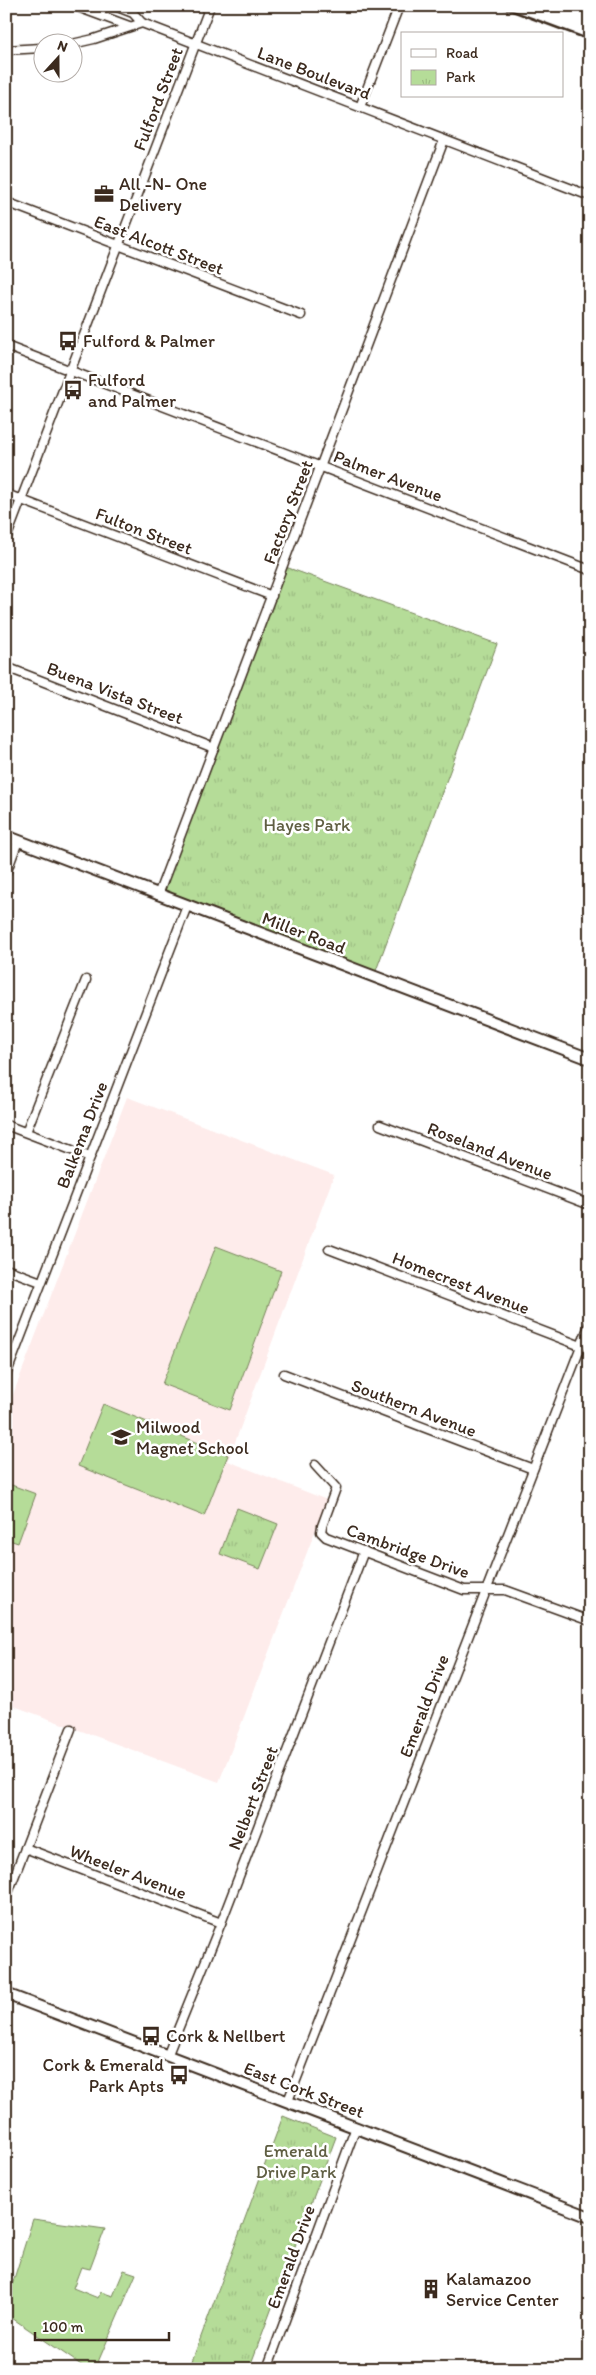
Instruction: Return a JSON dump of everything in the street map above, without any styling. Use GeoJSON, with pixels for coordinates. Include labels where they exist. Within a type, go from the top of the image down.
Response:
{"type":"FeatureCollection","features":[{"type":"Feature","properties":{"kind":"street"},"geometry":{"type":"LineString","coordinates":[[75,6],[129,26]]}},
{"type":"Feature","properties":{"kind":"street","name":"Lane Boulevard"},"geometry":{"type":"LineString","coordinates":[[114,6],[133,13],[142,23],[590,196]]}},
{"type":"Feature","properties":{"kind":"street","name":"Fulford Street"},"geometry":{"type":"LineString","coordinates":[[6,539],[210,6]]}},
{"type":"Feature","properties":{"kind":"street"},"geometry":{"type":"LineString","coordinates":[[360,107],[399,6]]}},
{"type":"Feature","properties":{"kind":"street"},"geometry":{"type":"LineString","coordinates":[[82,42],[142,23]]}},
{"type":"Feature","properties":{"kind":"street"},"geometry":{"type":"LineString","coordinates":[[6,50],[32,49]]}},
{"type":"Feature","properties":{"kind":"street","name":"Factory Street"},"geometry":{"type":"LineString","coordinates":[[158,895],[444,140]]}},
{"type":"Feature","properties":{"kind":"street","name":"East Alcott Street"},"geometry":{"type":"LineString","coordinates":[[6,202],[301,315]]}},
{"type":"Feature","properties":{"kind":"street","name":"Palmer Avenue"},"geometry":{"type":"LineString","coordinates":[[6,346],[590,570]]}},
{"type":"Feature","properties":{"kind":"street","name":"Fulton Street"},"geometry":{"type":"LineString","coordinates":[[6,494],[272,596]]}},
{"type":"Feature","properties":{"kind":"street","name":"Buena Vista Street"},"geometry":{"type":"LineString","coordinates":[[6,667],[214,748]]}},
{"type":"Feature","properties":{"kind":"street","name":"Miller Road"},"geometry":{"type":"LineString","coordinates":[[6,836],[590,1059]]}},
{"type":"Feature","properties":{"kind":"street"},"geometry":{"type":"LineString","coordinates":[[6,873],[18,841]]}},
{"type":"Feature","properties":{"kind":"street","name":"Balkema Drive"},"geometry":{"type":"LineString","coordinates":[[6,1376],[187,906]]}},
{"type":"Feature","properties":{"kind":"street"},"geometry":{"type":"LineString","coordinates":[[26,1132],[86,980]]}},
{"type":"Feature","properties":{"kind":"street"},"geometry":{"type":"LineString","coordinates":[[6,1125],[90,1157]]}},
{"type":"Feature","properties":{"kind":"street","name":"Roseland Avenue"},"geometry":{"type":"LineString","coordinates":[[380,1125],[590,1205]]}},
{"type":"Feature","properties":{"kind":"street","name":"Homecrest Avenue"},"geometry":{"type":"LineString","coordinates":[[329,1249],[581,1346]]}},
{"type":"Feature","properties":{"kind":"street"},"geometry":{"type":"LineString","coordinates":[[6,1269],[41,1282]]}},
{"type":"Feature","properties":{"kind":"street","name":"Emerald Drive"},"geometry":{"type":"LineString","coordinates":[[288,2101],[590,1323]]}},
{"type":"Feature","properties":{"kind":"street","name":"Southern Avenue"},"geometry":{"type":"LineString","coordinates":[[284,1374],[533,1469]]}},
{"type":"Feature","properties":{"kind":"street","name":"Cambridge Drive"},"geometry":{"type":"LineString","coordinates":[[315,1465],[336,1488],[322,1526],[322,1534],[464,1590],[506,1590],[590,1620]]}},
{"type":"Feature","properties":{"kind":"street","name":"Nelbert Street"},"geometry":{"type":"LineString","coordinates":[[168,2054],[221,1923],[364,1551]]}},
{"type":"Feature","properties":{"kind":"street"},"geometry":{"type":"LineString","coordinates":[[6,1898],[71,1729]]}},
{"type":"Feature","properties":{"kind":"street","name":"Wheeler Avenue"},"geometry":{"type":"LineString","coordinates":[[25,1848],[221,1923]]}},
{"type":"Feature","properties":{"kind":"street","name":"East Cork Street"},"geometry":{"type":"LineString","coordinates":[[6,1994],[168,2054],[590,2217]]}},
{"type":"Feature","properties":{"kind":"street","name":"Emerald Drive"},"geometry":{"type":"LineString","coordinates":[[267,2369],[356,2127]]}},
{"type":"Feature","properties":{"kind":"shaded area","name":"Milwood Magnet School"},"geometry":{"type":"Polygon","coordinates":[[[127,1097],[334,1175],[228,1461],[327,1500],[219,1782],[6,1703],[6,1413],[127,1097]]]}},
{"type":"Feature","properties":{"kind":"green space","name":"Hayes Park"},"geometry":{"type":"Polygon","coordinates":[[[283,566],[497,644],[374,976],[158,895],[283,566]]]}},
{"type":"Feature","properties":{"kind":"green space"},"geometry":{"type":"Polygon","coordinates":[[[216,1246],[281,1271],[230,1410],[162,1384],[216,1246]]]}},
{"type":"Feature","properties":{"kind":"green space"},"geometry":{"type":"Polygon","coordinates":[[[103,1404],[228,1455],[204,1516],[78,1466],[103,1404]]]}},
{"type":"Feature","properties":{"kind":"green space"},"geometry":{"type":"Polygon","coordinates":[[[6,1483],[36,1494],[18,1543],[6,1539],[6,1483]]]}},
{"type":"Feature","properties":{"kind":"green space"},"geometry":{"type":"Polygon","coordinates":[[[237,1508],[278,1524],[260,1569],[220,1554],[237,1508]]]}},
{"type":"Feature","properties":{"kind":"green space","name":"Emerald Drive Park"},"geometry":{"type":"Polygon","coordinates":[[[283,2116],[336,2137],[249,2369],[189,2369],[283,2116]]]}},
{"type":"Feature","properties":{"kind":"green space"},"geometry":{"type":"Polygon","coordinates":[[[33,2219],[105,2229],[90,2269],[81,2267],[73,2288],[98,2298],[101,2292],[113,2296],[124,2270],[136,2274],[95,2369],[87,2369],[6,2314],[6,2304],[33,2219]]]}},
{"type":"Feature","properties":{"kind":"railway"},"geometry":{"type":"LineString","coordinates":[[499,6],[590,40]]}},
{"type":"Feature","properties":{"kind":"place","name":"All -N- One Delivery"},"geometry":{"type":"Point","coordinates":[104,194]}},
{"type":"Feature","properties":{"kind":"place","name":"Fulford & Palmer"},"geometry":{"type":"Point","coordinates":[68,341]}},
{"type":"Feature","properties":{"kind":"place","name":"Fulford and Palmer"},"geometry":{"type":"Point","coordinates":[73,390]}},
{"type":"Feature","properties":{"kind":"place","name":"Milwood Magnet School"},"geometry":{"type":"Point","coordinates":[121,1437]}},
{"type":"Feature","properties":{"kind":"place","name":"Cork & Nellbert"},"geometry":{"type":"Point","coordinates":[151,2036]}},
{"type":"Feature","properties":{"kind":"place","name":"Cork & Emerald Park Apts"},"geometry":{"type":"Point","coordinates":[179,2075]}},
{"type":"Feature","properties":{"kind":"place","name":"Kalamazoo Service Center"},"geometry":{"type":"Point","coordinates":[431,2289]}}]}
